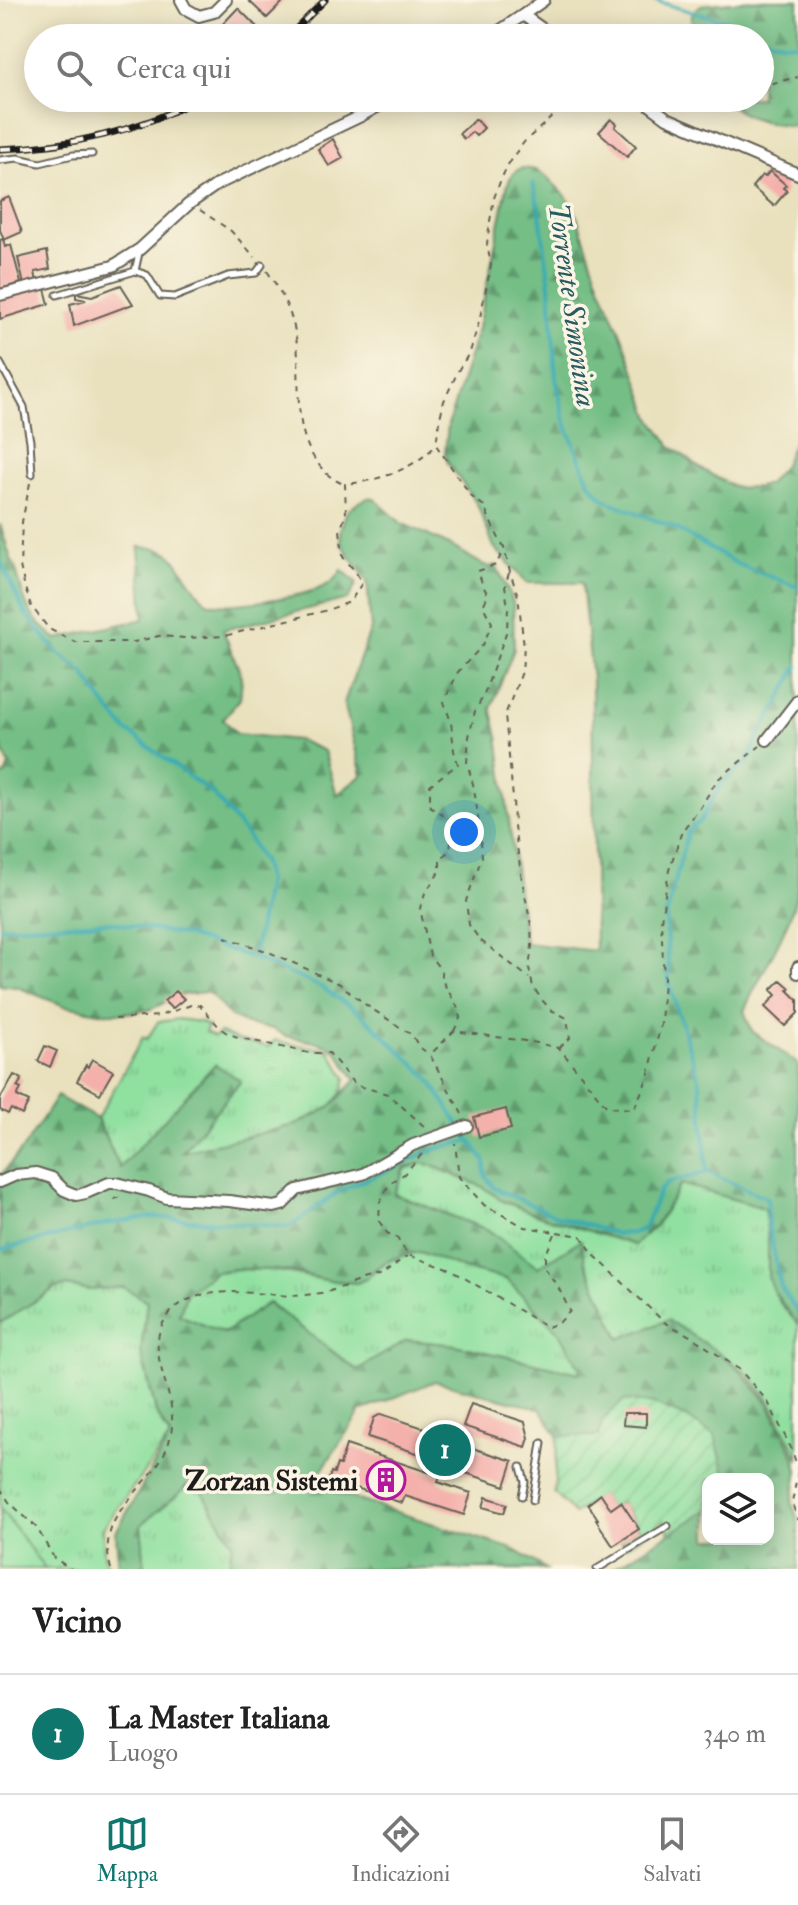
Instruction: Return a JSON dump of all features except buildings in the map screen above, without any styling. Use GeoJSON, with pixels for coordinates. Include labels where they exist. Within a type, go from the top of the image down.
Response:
{"type":"FeatureCollection","features":[{"type":"Feature","properties":{"kind":"street"},"geometry":{"type":"LineString","coordinates":[[181,0],[186,9],[199,16],[214,12],[226,0]]}},
{"type":"Feature","properties":{"kind":"street"},"geometry":{"type":"LineString","coordinates":[[510,24],[544,0]]}},
{"type":"Feature","properties":{"kind":"street"},"geometry":{"type":"LineString","coordinates":[[523,15],[536,24]]}},
{"type":"Feature","properties":{"kind":"street"},"geometry":{"type":"LineString","coordinates":[[0,295],[103,270],[121,262],[140,249],[189,204],[218,184],[368,112]]}},
{"type":"Feature","properties":{"kind":"street"},"geometry":{"type":"LineString","coordinates":[[658,112],[798,174]]}},
{"type":"Feature","properties":{"kind":"street"},"geometry":{"type":"LineString","coordinates":[[767,740],[798,700]]}},
{"type":"Feature","properties":{"kind":"street"},"geometry":{"type":"LineString","coordinates":[[0,1182],[16,1175],[36,1173],[52,1178],[64,1190],[76,1195],[117,1183],[167,1198],[274,1207],[282,1205],[297,1190],[363,1174],[413,1145],[467,1126]]}},
{"type":"Feature","properties":{"kind":"lane"},"geometry":{"type":"LineString","coordinates":[[0,160],[18,158],[40,163],[92,154]]}},
{"type":"Feature","properties":{"kind":"lane"},"geometry":{"type":"LineString","coordinates":[[135,271],[140,249]]}},
{"type":"Feature","properties":{"kind":"lane"},"geometry":{"type":"LineString","coordinates":[[57,295],[135,271],[147,275],[160,296],[175,297],[228,276],[256,273],[262,265]]}},
{"type":"Feature","properties":{"kind":"lane"},"geometry":{"type":"LineString","coordinates":[[0,363],[24,407],[32,474]]}},
{"type":"Feature","properties":{"kind":"lane"},"geometry":{"type":"LineString","coordinates":[[533,1500],[542,1443]]}},
{"type":"Feature","properties":{"kind":"lane"},"geometry":{"type":"LineString","coordinates":[[521,1467],[525,1482],[522,1496]]}},
{"type":"Feature","properties":{"kind":"lane"},"geometry":{"type":"LineString","coordinates":[[597,1569],[668,1526]]}},
{"type":"Feature","properties":{"kind":"path"},"geometry":{"type":"LineString","coordinates":[[774,83],[798,77]]}},
{"type":"Feature","properties":{"kind":"path"},"geometry":{"type":"LineString","coordinates":[[189,204],[231,231],[278,287],[294,326],[299,368],[298,406],[305,441],[320,466],[334,480],[345,484],[366,483],[411,465],[436,445],[444,401],[470,352],[479,322],[491,265],[487,244],[494,198],[511,159],[525,141],[557,112]]}},
{"type":"Feature","properties":{"kind":"path"},"geometry":{"type":"LineString","coordinates":[[436,445],[472,497],[484,506],[504,548],[518,596],[524,646],[522,672],[505,715],[514,826],[531,925],[529,968],[533,987],[551,1010],[567,1018],[570,1038],[559,1048]]}},
{"type":"Feature","properties":{"kind":"path"},"geometry":{"type":"LineString","coordinates":[[32,474],[22,522],[20,566],[25,588],[31,606],[49,629],[75,642],[134,642],[159,636],[224,636],[350,602],[362,583],[343,557],[340,530],[346,515],[345,484]]}},
{"type":"Feature","properties":{"kind":"path"},"geometry":{"type":"LineString","coordinates":[[430,1055],[454,1031],[460,1018],[457,1006],[443,982],[441,970],[430,956],[420,908],[425,893],[440,871],[440,859],[450,850],[453,824],[430,806],[430,785],[458,764],[451,722],[444,702],[458,672],[483,645],[492,623],[483,606],[488,595],[478,571],[496,565],[504,548]]}},
{"type":"Feature","properties":{"kind":"path"},"geometry":{"type":"LineString","coordinates":[[510,572],[505,586],[507,630],[475,711],[469,737],[467,762],[474,788],[482,857],[466,901],[469,925],[480,940],[531,979]]}},
{"type":"Feature","properties":{"kind":"path"},"geometry":{"type":"LineString","coordinates":[[454,1031],[559,1048],[607,1107],[634,1109],[648,1077],[661,1024],[664,979],[661,920],[669,870],[682,831],[717,780],[767,740]]}},
{"type":"Feature","properties":{"kind":"path"},"geometry":{"type":"LineString","coordinates":[[225,937],[283,958],[340,984],[412,1035],[419,1047],[430,1055],[467,1126]]}},
{"type":"Feature","properties":{"kind":"path"},"geometry":{"type":"LineString","coordinates":[[115,1019],[159,1016],[196,1004],[205,1008],[227,1033],[309,1053],[329,1053],[355,1085],[388,1094],[424,1125],[431,1139],[416,1162],[389,1184],[380,1202],[379,1221],[387,1233],[397,1238],[408,1255],[451,1270],[547,1327],[559,1323],[570,1311],[545,1268],[545,1256],[556,1232]]}},
{"type":"Feature","properties":{"kind":"path"},"geometry":{"type":"LineString","coordinates":[[454,1130],[459,1177],[484,1205],[525,1227],[581,1236],[594,1255],[664,1322],[740,1370],[768,1402],[792,1450],[798,1470],[792,1503],[798,1520]]}},
{"type":"Feature","properties":{"kind":"path"},"geometry":{"type":"LineString","coordinates":[[111,1569],[108,1537],[113,1522],[156,1468],[170,1442],[173,1425],[171,1405],[157,1345],[160,1329],[170,1311],[204,1295],[256,1292],[299,1295],[342,1288],[382,1275],[408,1255]]}},
{"type":"Feature","properties":{"kind":"path"},"geometry":{"type":"LineString","coordinates":[[0,1488],[9,1502],[37,1528],[54,1558],[71,1569]]}},
{"type":"Feature","properties":{"kind":"green space"},"geometry":{"type":"Polygon","coordinates":[[[798,0],[798,127],[768,122],[740,112],[774,112],[774,24],[692,24],[692,16],[701,5],[798,0]]]}},
{"type":"Feature","properties":{"kind":"green space"},"geometry":{"type":"Polygon","coordinates":[[[523,168],[536,170],[566,196],[575,211],[651,418],[671,446],[701,469],[732,486],[757,487],[768,484],[783,467],[798,432],[798,887],[789,919],[744,1011],[752,1031],[798,1064],[798,1325],[774,1292],[768,1277],[768,1222],[764,1208],[681,1184],[656,1225],[634,1245],[538,1215],[431,1165],[421,1163],[405,1169],[394,1194],[488,1230],[538,1267],[581,1240],[585,1262],[620,1339],[668,1320],[740,1370],[768,1402],[792,1450],[798,1470],[792,1503],[798,1520],[798,1569],[612,1569],[702,1514],[702,1545],[774,1545],[774,1473],[723,1473],[724,1470],[599,1436],[558,1436],[541,1409],[435,1381],[361,1411],[312,1485],[515,1550],[546,1569],[229,1569],[232,1542],[195,1480],[141,1525],[145,1569],[120,1569],[116,1532],[170,1437],[156,1412],[141,1352],[147,1301],[123,1287],[90,1290],[65,1286],[56,1288],[0,1323],[0,1176],[25,1146],[57,1096],[97,1119],[120,1168],[215,1064],[241,1081],[182,1152],[295,1125],[331,1107],[356,1080],[335,1049],[285,1036],[273,1029],[249,1025],[231,1017],[205,992],[180,995],[149,1010],[106,1013],[65,1006],[17,987],[0,985],[0,778],[6,774],[9,765],[0,742],[0,524],[28,607],[38,623],[57,639],[144,619],[139,547],[161,550],[174,557],[203,599],[215,604],[262,601],[309,592],[329,584],[342,570],[357,583],[348,599],[223,630],[242,677],[240,699],[223,719],[237,734],[298,740],[324,751],[337,795],[362,775],[344,703],[371,628],[367,581],[341,543],[340,530],[347,511],[370,497],[401,523],[482,564],[489,567],[496,565],[513,602],[514,649],[491,708],[498,736],[525,943],[595,951],[592,679],[582,583],[527,583],[494,547],[477,504],[448,463],[445,453],[448,425],[478,328],[512,175],[523,168]],[[420,1252],[384,1263],[368,1278],[357,1283],[325,1280],[295,1272],[235,1269],[215,1272],[187,1292],[179,1315],[224,1333],[268,1303],[357,1370],[407,1340],[455,1345],[579,1373],[580,1368],[560,1333],[506,1279],[464,1269],[420,1252]]]}},
{"type":"Feature","properties":{"kind":"green space"},"geometry":{"type":"Polygon","coordinates":[[[178,1019],[208,1026],[205,1032],[214,1037],[220,1033],[269,1047],[275,1040],[329,1050],[346,1078],[343,1091],[331,1107],[295,1125],[180,1153],[241,1081],[120,1168],[97,1119],[143,1037],[147,1039],[158,1022],[178,1019]]]}},
{"type":"Feature","properties":{"kind":"green space"},"geometry":{"type":"Polygon","coordinates":[[[421,1163],[483,1187],[503,1201],[538,1215],[634,1244],[656,1225],[681,1184],[764,1208],[778,1301],[798,1324],[798,1460],[770,1401],[748,1374],[718,1352],[620,1339],[585,1262],[538,1268],[488,1230],[394,1194],[405,1169],[421,1163]]]}},
{"type":"Feature","properties":{"kind":"green space"},"geometry":{"type":"Polygon","coordinates":[[[420,1251],[464,1269],[506,1279],[560,1333],[580,1368],[579,1373],[455,1345],[407,1340],[357,1370],[269,1303],[224,1333],[179,1315],[187,1291],[215,1272],[274,1270],[357,1283],[386,1262],[420,1251]]]}},
{"type":"Feature","properties":{"kind":"green space"},"geometry":{"type":"Polygon","coordinates":[[[65,1286],[90,1290],[123,1287],[147,1301],[141,1353],[156,1412],[170,1437],[103,1528],[108,1569],[0,1569],[0,1323],[56,1288],[65,1286]]]}},
{"type":"Feature","properties":{"kind":"green space"},"geometry":{"type":"Polygon","coordinates":[[[624,1400],[654,1404],[686,1417],[715,1436],[724,1470],[723,1473],[702,1473],[702,1514],[670,1533],[664,1521],[626,1547],[621,1541],[639,1528],[621,1502],[611,1509],[601,1495],[574,1514],[554,1493],[558,1436],[599,1436],[603,1420],[624,1400]]]}},
{"type":"Feature","properties":{"kind":"green space"},"geometry":{"type":"Polygon","coordinates":[[[195,1480],[232,1542],[229,1569],[145,1569],[141,1525],[195,1480]]]}},
{"type":"Feature","properties":{"kind":"green space"},"geometry":{"type":"Polygon","coordinates":[[[0,1508],[45,1569],[0,1569],[0,1508]]]}},
{"type":"Feature","properties":{"kind":"waterway"},"geometry":{"type":"LineString","coordinates":[[654,0],[734,24]]}},
{"type":"Feature","properties":{"kind":"waterway"},"geometry":{"type":"LineString","coordinates":[[774,40],[798,43]]}},
{"type":"Feature","properties":{"kind":"waterway","name":"Torrente Simonina"},"geometry":{"type":"LineString","coordinates":[[533,183],[550,286],[556,379],[564,418],[589,482],[610,502],[675,528],[737,564],[798,587]]}},
{"type":"Feature","properties":{"kind":"waterway"},"geometry":{"type":"LineString","coordinates":[[0,560],[25,613],[57,652],[83,672],[126,730],[213,794],[248,837],[263,863],[267,881],[253,958]]}},
{"type":"Feature","properties":{"kind":"waterway","name":"Torrente Simonina"},"geometry":{"type":"LineString","coordinates":[[707,1172],[700,1083],[669,983],[667,912],[688,831],[700,821],[722,782],[748,762],[758,736],[798,666]]}},
{"type":"Feature","properties":{"kind":"waterway"},"geometry":{"type":"LineString","coordinates":[[0,927],[111,922],[188,936],[253,958],[321,987],[360,1013],[429,1078],[485,1161],[485,1175],[494,1188],[559,1217],[617,1234],[633,1233],[644,1228],[660,1190],[667,1183],[707,1172],[767,1198],[768,1222],[781,1287],[798,1313]]}},
{"type":"Feature","properties":{"kind":"waterway"},"geometry":{"type":"LineString","coordinates":[[0,1250],[106,1224],[152,1217],[288,1227],[349,1187],[438,1149],[472,1142]]}},
{"type":"Feature","properties":{"kind":"railway"},"geometry":{"type":"LineString","coordinates":[[301,24],[325,0]]}},
{"type":"Feature","properties":{"kind":"railway"},"geometry":{"type":"LineString","coordinates":[[0,149],[79,141],[172,112]]}},
{"type":"Feature","properties":{"kind":"place","name":"La Master Italiana"},"geometry":{"type":"Point","coordinates":[445,1450]}},
{"type":"Feature","properties":{"kind":"place","name":"Zorzan Sistemi"},"geometry":{"type":"Point","coordinates":[386,1480]}}]}
